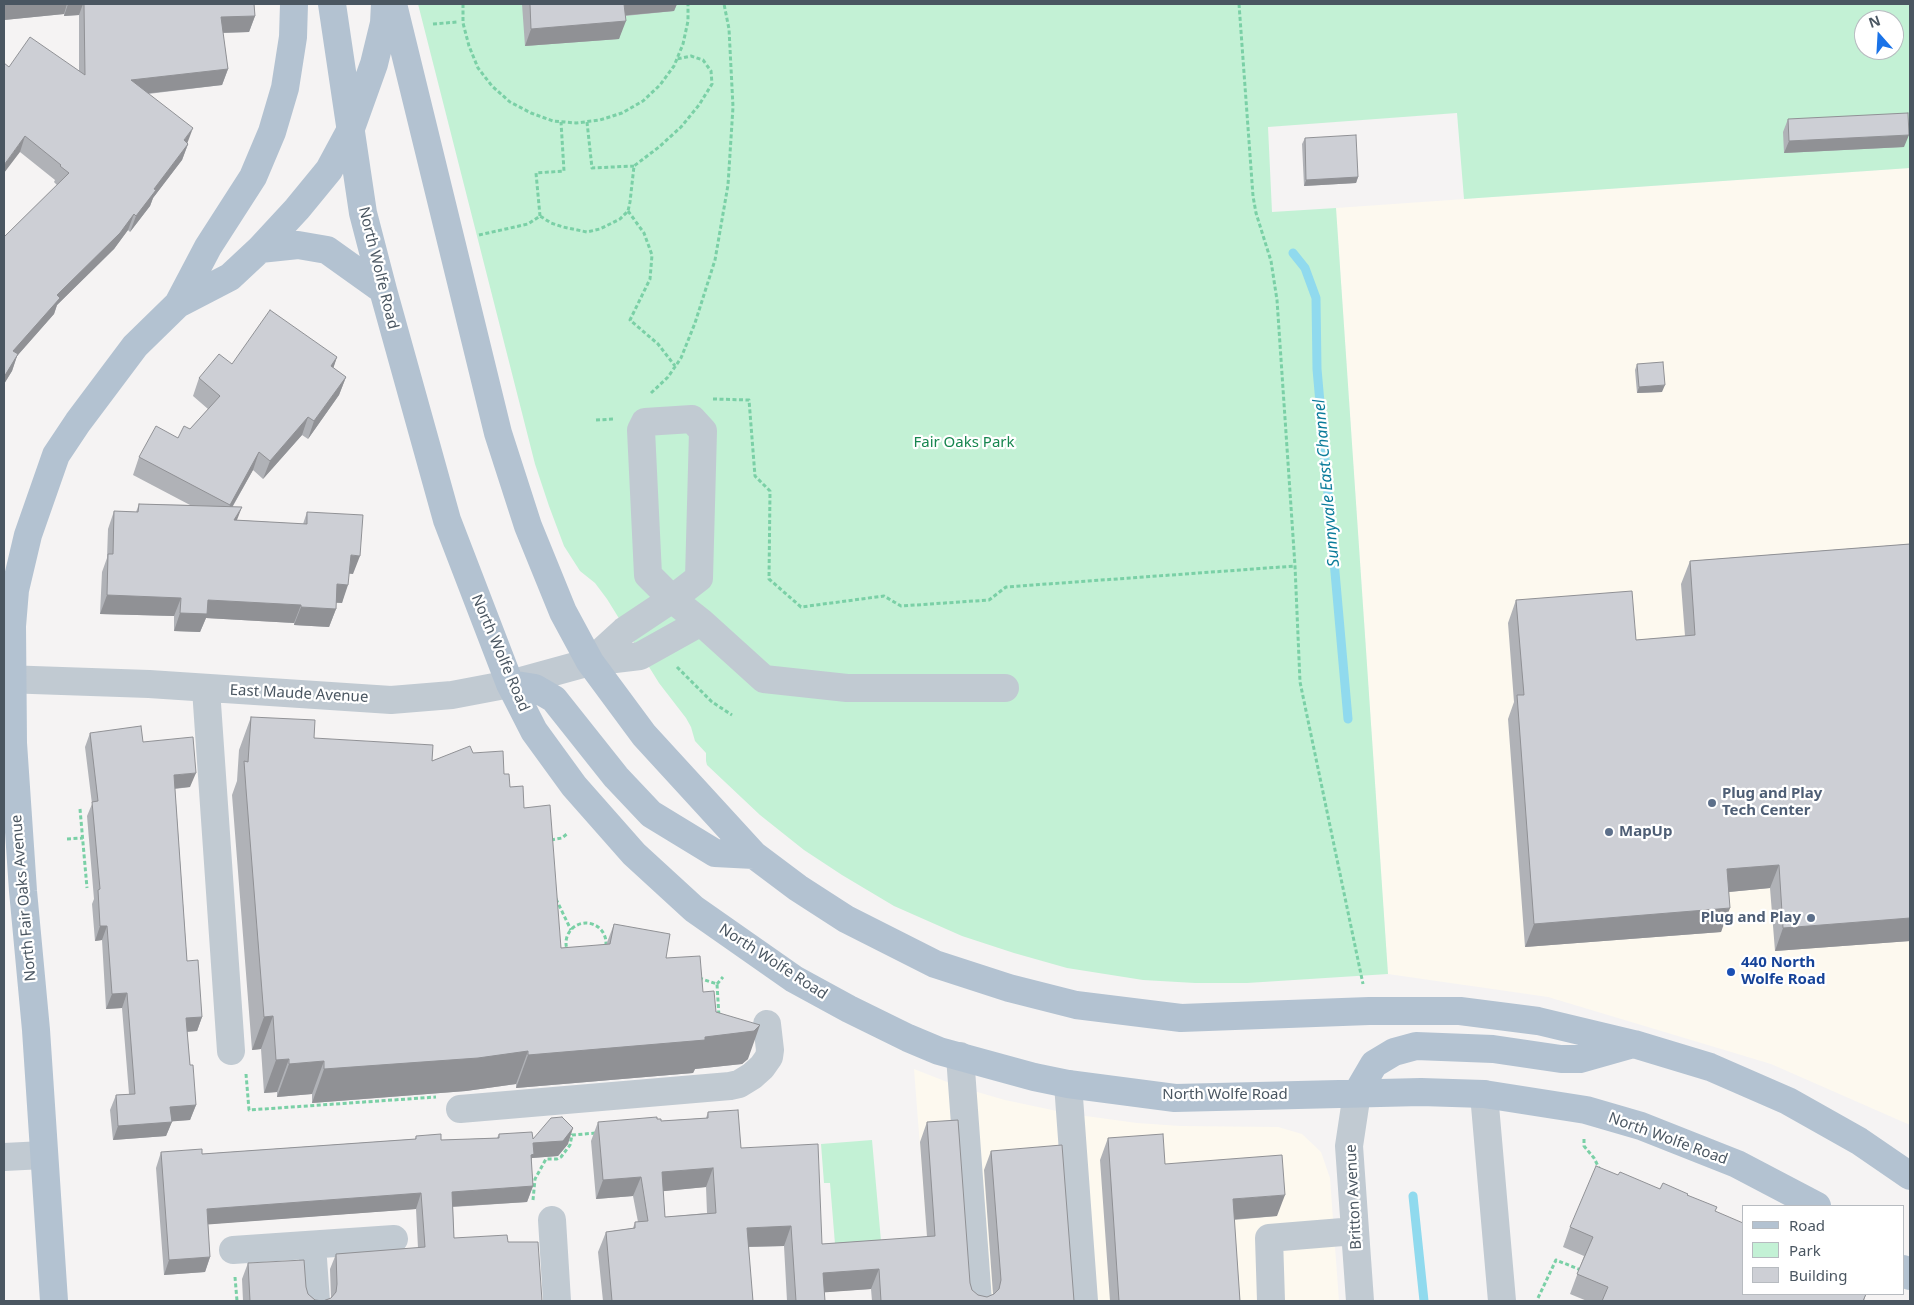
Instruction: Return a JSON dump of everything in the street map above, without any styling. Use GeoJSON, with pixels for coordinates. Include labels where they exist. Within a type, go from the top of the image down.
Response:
{"type":"FeatureCollection","features":[{"type":"Feature","properties":{"kind":"main road","name":"North Fair Oaks Avenue"},"geometry":{"type":"LineString","coordinates":[[178,304],[208,247],[239,201],[272,132],[285,88],[293,37],[294,4]]}},
{"type":"Feature","properties":{"kind":"main road","name":"North Wolfe Road"},"geometry":{"type":"LineString","coordinates":[[332,4],[363,213],[383,290],[447,520],[510,684],[534,731],[574,786],[634,854],[694,909],[794,979],[849,1009],[939,1051],[1034,1077],[1068,1084],[1175,1098],[1261,1097],[1357,1092],[1421,1092],[1484,1094],[1586,1110],[1641,1126],[1737,1164],[1815,1205]]}},
{"type":"Feature","properties":{"kind":"main road","name":"North Fair Oaks Avenue"},"geometry":{"type":"LineString","coordinates":[[54,1301],[8,679],[15,590],[28,535],[56,455],[78,422],[135,346],[178,304],[230,278],[297,209],[329,170],[350,131],[374,64],[384,23],[385,4]]}},
{"type":"Feature","properties":{"kind":"main road"},"geometry":{"type":"LineString","coordinates":[[393,4],[498,433],[528,526],[563,612],[590,662],[644,735],[754,856],[798,888],[846,919],[935,964],[1008,988],[1076,1005],[1181,1018],[1460,1011],[1538,1021],[1634,1044],[1710,1067],[1788,1101],[1859,1141],[1910,1176]]}},
{"type":"Feature","properties":{"kind":"main road"},"geometry":{"type":"LineString","coordinates":[[260,249],[298,245],[327,250],[383,290]]}},
{"type":"Feature","properties":{"kind":"main road"},"geometry":{"type":"LineString","coordinates":[[510,684],[535,688],[554,699],[616,778],[651,814],[715,853],[754,856]]}},
{"type":"Feature","properties":{"kind":"main road"},"geometry":{"type":"LineString","coordinates":[[1357,1092],[1374,1064],[1394,1052],[1416,1046],[1493,1049],[1580,1060],[1634,1044]]}},
{"type":"Feature","properties":{"kind":"street"},"geometry":{"type":"LineString","coordinates":[[590,662],[624,630],[672,599],[699,578],[703,431],[692,419],[645,422],[641,430],[648,575],[672,599],[701,622],[764,679],[847,688],[1005,688]]}},
{"type":"Feature","properties":{"kind":"street","name":"East Maude Avenue"},"geometry":{"type":"LineString","coordinates":[[8,679],[149,684],[391,700],[460,694],[510,684],[590,662],[640,656],[701,622]]}},
{"type":"Feature","properties":{"kind":"street"},"geometry":{"type":"LineString","coordinates":[[206,689],[238,1061]]}},
{"type":"Feature","properties":{"kind":"street"},"geometry":{"type":"LineString","coordinates":[[451,1103],[730,1086],[746,1081],[762,1067],[769,1057],[767,1024]]}},
{"type":"Feature","properties":{"kind":"street"},"geometry":{"type":"LineString","coordinates":[[960,1056],[978,1301]]}},
{"type":"Feature","properties":{"kind":"street"},"geometry":{"type":"LineString","coordinates":[[1068,1084],[1084,1301]]}},
{"type":"Feature","properties":{"kind":"street","name":"Britton Avenue"},"geometry":{"type":"LineString","coordinates":[[1357,1092],[1349,1146],[1360,1301]]}},
{"type":"Feature","properties":{"kind":"street"},"geometry":{"type":"LineString","coordinates":[[1484,1094],[1502,1301]]}},
{"type":"Feature","properties":{"kind":"street"},"geometry":{"type":"LineString","coordinates":[[4,1157],[44,1155]]}},
{"type":"Feature","properties":{"kind":"street"},"geometry":{"type":"LineString","coordinates":[[543,1213],[557,1301]]}},
{"type":"Feature","properties":{"kind":"street"},"geometry":{"type":"LineString","coordinates":[[1271,1301],[1269,1238],[1355,1231]]}},
{"type":"Feature","properties":{"kind":"street"},"geometry":{"type":"LineString","coordinates":[[233,1250],[394,1239]]}},
{"type":"Feature","properties":{"kind":"street"},"geometry":{"type":"LineString","coordinates":[[312,1245],[316,1301]]}},
{"type":"Feature","properties":{"kind":"path"},"geometry":{"type":"LineString","coordinates":[[463,4],[464,23],[469,46],[478,68],[492,86],[510,102],[531,114],[561,122],[600,120],[622,113],[643,100],[660,84],[674,66],[683,44],[688,4]]}},
{"type":"Feature","properties":{"kind":"path"},"geometry":{"type":"LineString","coordinates":[[658,395],[649,395],[668,377],[681,358],[707,291],[715,260],[728,185],[732,99],[729,29],[724,4]]}},
{"type":"Feature","properties":{"kind":"path"},"geometry":{"type":"LineString","coordinates":[[1239,4],[1256,213],[1271,261],[1277,300],[1295,566],[1300,682],[1369,1012]]}},
{"type":"Feature","properties":{"kind":"path"},"geometry":{"type":"LineString","coordinates":[[433,24],[456,22]]}},
{"type":"Feature","properties":{"kind":"path"},"geometry":{"type":"LineString","coordinates":[[587,122],[592,168],[634,166],[681,127],[699,105],[712,84],[711,71],[703,60],[691,56],[677,59]]}},
{"type":"Feature","properties":{"kind":"path"},"geometry":{"type":"LineString","coordinates":[[540,216],[536,173],[564,171],[561,122]]}},
{"type":"Feature","properties":{"kind":"path"},"geometry":{"type":"LineString","coordinates":[[540,216],[564,228],[588,232],[611,225],[628,211],[634,166]]}},
{"type":"Feature","properties":{"kind":"path"},"geometry":{"type":"LineString","coordinates":[[628,211],[644,233],[652,255],[650,279],[630,320],[658,344],[675,366]]}},
{"type":"Feature","properties":{"kind":"path"},"geometry":{"type":"LineString","coordinates":[[476,235],[528,224],[540,216]]}},
{"type":"Feature","properties":{"kind":"path"},"geometry":{"type":"LineString","coordinates":[[708,396],[719,400],[749,400],[755,476],[770,491],[769,579],[801,607],[884,596],[901,606],[989,600],[1006,587],[1295,566]]}},
{"type":"Feature","properties":{"kind":"path"},"geometry":{"type":"LineString","coordinates":[[596,420],[619,419]]}},
{"type":"Feature","properties":{"kind":"path"},"geometry":{"type":"LineString","coordinates":[[676,667],[712,702],[732,715]]}},
{"type":"Feature","properties":{"kind":"path"},"geometry":{"type":"LineString","coordinates":[[80,809],[87,888]]}},
{"type":"Feature","properties":{"kind":"path"},"geometry":{"type":"LineString","coordinates":[[545,841],[562,838],[568,833]]}},
{"type":"Feature","properties":{"kind":"path"},"geometry":{"type":"LineString","coordinates":[[67,839],[83,838]]}},
{"type":"Feature","properties":{"kind":"path"},"geometry":{"type":"LineString","coordinates":[[554,896],[571,930]]}},
{"type":"Feature","properties":{"kind":"path"},"geometry":{"type":"LineString","coordinates":[[586,923],[599,927],[606,938],[605,949],[601,957],[596,961],[583,963],[571,957],[566,944],[571,930],[580,924],[586,923]]}},
{"type":"Feature","properties":{"kind":"path"},"geometry":{"type":"LineString","coordinates":[[605,949],[614,951]]}},
{"type":"Feature","properties":{"kind":"path"},"geometry":{"type":"LineString","coordinates":[[690,975],[717,984]]}},
{"type":"Feature","properties":{"kind":"path"},"geometry":{"type":"LineString","coordinates":[[720,1019],[717,984],[723,977]]}},
{"type":"Feature","properties":{"kind":"path"},"geometry":{"type":"LineString","coordinates":[[238,1061],[248,1110],[451,1103]]}},
{"type":"Feature","properties":{"kind":"path"},"geometry":{"type":"LineString","coordinates":[[1586,1110],[1584,1146],[1594,1158],[1601,1172]]}},
{"type":"Feature","properties":{"kind":"path"},"geometry":{"type":"LineString","coordinates":[[540,1155],[546,1159],[561,1157],[570,1145],[572,1135],[601,1133]]}},
{"type":"Feature","properties":{"kind":"path"},"geometry":{"type":"LineString","coordinates":[[543,1213],[535,1179],[546,1159]]}},
{"type":"Feature","properties":{"kind":"path"},"geometry":{"type":"LineString","coordinates":[[233,1250],[237,1301]]}},
{"type":"Feature","properties":{"kind":"path"},"geometry":{"type":"LineString","coordinates":[[1538,1298],[1556,1260],[1587,1273]]}},
{"type":"Feature","properties":{"kind":"shaded area"},"geometry":{"type":"Polygon","coordinates":[[[1910,168],[1910,1125],[1771,1064],[1548,997],[1388,974],[1336,208],[1910,168]]]}},
{"type":"Feature","properties":{"kind":"shaded area"},"geometry":{"type":"Polygon","coordinates":[[[914,1069],[960,1087],[1005,1100],[1071,1114],[1137,1123],[1180,1126],[1278,1127],[1302,1134],[1321,1152],[1330,1178],[1339,1301],[932,1301],[914,1069]]]}},
{"type":"Feature","properties":{"kind":"green space","name":"Fair Oaks Park"},"geometry":{"type":"Polygon","coordinates":[[[418,4],[1910,4],[1910,168],[1464,199],[1457,113],[1268,127],[1272,212],[1336,208],[1388,974],[1247,983],[1143,980],[1067,968],[1014,953],[962,936],[894,906],[804,850],[760,815],[707,765],[706,753],[695,741],[686,718],[659,683],[607,599],[595,583],[580,571],[564,546],[535,464],[418,4]]]}},
{"type":"Feature","properties":{"kind":"green space"},"geometry":{"type":"Polygon","coordinates":[[[872,1140],[881,1241],[835,1244],[830,1183],[824,1183],[821,1144],[872,1140]]]}},
{"type":"Feature","properties":{"kind":"building"},"geometry":{"type":"Polygon","coordinates":[[[84,4],[254,4],[255,16],[221,17],[228,69],[131,80],[193,128],[184,140],[188,144],[136,216],[134,214],[120,233],[57,295],[60,298],[13,351],[18,354],[4,377],[4,237],[69,173],[25,136],[4,165],[4,63],[9,67],[30,37],[85,75],[84,4]]]}},
{"type":"Feature","properties":{"kind":"building"},"geometry":{"type":"Polygon","coordinates":[[[530,4],[624,4],[626,21],[531,29],[530,4]]]}},
{"type":"Feature","properties":{"kind":"building"},"geometry":{"type":"Polygon","coordinates":[[[1908,113],[1909,135],[1789,141],[1788,119],[1908,113]]]}},
{"type":"Feature","properties":{"kind":"building"},"geometry":{"type":"Polygon","coordinates":[[[1356,135],[1358,177],[1306,180],[1305,138],[1356,135]]]}},
{"type":"Feature","properties":{"kind":"building"},"geometry":{"type":"Polygon","coordinates":[[[270,310],[337,357],[331,366],[346,377],[314,421],[308,417],[270,461],[259,452],[230,505],[139,457],[156,426],[178,438],[184,426],[190,429],[220,396],[199,378],[219,354],[232,364],[270,310]]]}},
{"type":"Feature","properties":{"kind":"building"},"geometry":{"type":"Polygon","coordinates":[[[1663,362],[1665,385],[1639,387],[1637,364],[1663,362]]]}},
{"type":"Feature","properties":{"kind":"building"},"geometry":{"type":"Polygon","coordinates":[[[139,504],[242,507],[234,520],[307,524],[307,512],[363,515],[360,556],[351,555],[348,585],[337,584],[336,609],[301,607],[301,605],[208,600],[207,614],[180,613],[181,598],[107,595],[108,554],[113,554],[114,511],[138,512],[139,504]]]}},
{"type":"Feature","properties":{"kind":"building","name":"Plug and Play Tech Center"},"geometry":{"type":"Polygon","coordinates":[[[1910,544],[1910,918],[1783,928],[1779,865],[1727,869],[1730,908],[1534,924],[1517,695],[1524,695],[1516,600],[1632,591],[1636,640],[1695,635],[1690,561],[1910,544]]]}},
{"type":"Feature","properties":{"kind":"building"},"geometry":{"type":"Polygon","coordinates":[[[251,717],[315,720],[314,738],[433,745],[432,761],[470,746],[473,753],[503,751],[504,774],[509,774],[510,787],[523,786],[524,808],[550,805],[561,948],[610,944],[614,924],[670,934],[666,958],[700,956],[703,992],[714,991],[716,1012],[760,1025],[754,1031],[705,1037],[705,1040],[528,1055],[528,1051],[478,1058],[324,1069],[324,1061],[289,1064],[289,1059],[276,1060],[273,1016],[264,1017],[246,789],[244,761],[248,762],[251,717]]]}},
{"type":"Feature","properties":{"kind":"building"},"geometry":{"type":"Polygon","coordinates":[[[141,726],[143,742],[193,737],[196,773],[174,775],[187,961],[198,960],[202,1017],[186,1018],[190,1065],[193,1065],[196,1105],[170,1107],[172,1122],[118,1126],[116,1095],[135,1094],[127,993],[112,994],[107,926],[100,926],[98,890],[100,889],[92,802],[98,801],[90,733],[141,726]]]}},
{"type":"Feature","properties":{"kind":"building"},"geometry":{"type":"Polygon","coordinates":[[[738,1110],[741,1148],[818,1144],[822,1244],[935,1236],[927,1122],[958,1120],[970,1283],[972,1290],[978,1295],[987,1297],[999,1289],[1001,1280],[991,1151],[1062,1145],[1074,1301],[881,1301],[879,1269],[823,1273],[825,1301],[796,1301],[791,1226],[747,1228],[753,1301],[612,1301],[606,1232],[635,1228],[635,1222],[648,1221],[641,1177],[603,1180],[598,1122],[657,1117],[661,1121],[708,1118],[708,1112],[738,1110]],[[713,1168],[662,1172],[665,1217],[716,1213],[713,1168]]]}},
{"type":"Feature","properties":{"kind":"building"},"geometry":{"type":"Polygon","coordinates":[[[562,1117],[573,1128],[563,1141],[533,1143],[534,1154],[531,1155],[533,1186],[452,1192],[454,1238],[507,1235],[508,1242],[538,1242],[542,1301],[323,1301],[331,1298],[336,1292],[336,1254],[425,1247],[421,1193],[207,1209],[210,1257],[169,1260],[161,1152],[202,1149],[202,1154],[416,1139],[416,1136],[441,1134],[441,1140],[499,1138],[499,1134],[532,1132],[533,1139],[551,1118],[562,1117]]]}},
{"type":"Feature","properties":{"kind":"building"},"geometry":{"type":"Polygon","coordinates":[[[1163,1134],[1165,1164],[1282,1155],[1285,1195],[1233,1199],[1240,1301],[1119,1301],[1108,1138],[1163,1134]]]}},
{"type":"Feature","properties":{"kind":"building"},"geometry":{"type":"Polygon","coordinates":[[[1596,1166],[1618,1175],[1620,1172],[1660,1189],[1663,1183],[1717,1207],[1715,1211],[1742,1223],[1742,1295],[1866,1295],[1863,1301],[1602,1301],[1608,1287],[1577,1274],[1593,1237],[1570,1227],[1596,1166]]]}},
{"type":"Feature","properties":{"kind":"building"},"geometry":{"type":"Polygon","coordinates":[[[304,1260],[308,1294],[315,1300],[323,1301],[250,1301],[248,1263],[304,1260]]]}},
{"type":"Feature","properties":{"kind":"waterway","name":"Sunnyvale East Channel"},"geometry":{"type":"LineString","coordinates":[[1293,253],[1305,268],[1316,298],[1317,369],[1348,719]]}},
{"type":"Feature","properties":{"kind":"waterway","name":"Sunnyvale East Channel"},"geometry":{"type":"LineString","coordinates":[[1413,1196],[1424,1301]]}},
{"type":"Feature","properties":{"kind":"place","name":"Plug and Play Tech Center"},"geometry":{"type":"Point","coordinates":[1712,803]}},
{"type":"Feature","properties":{"kind":"place","name":"MapUp"},"geometry":{"type":"Point","coordinates":[1609,832]}},
{"type":"Feature","properties":{"kind":"place","name":"Plug and Play"},"geometry":{"type":"Point","coordinates":[1811,918]}},
{"type":"Feature","properties":{"kind":"place","name":"440 North Wolfe Road"},"geometry":{"type":"Point","coordinates":[1731,972]}}]}
